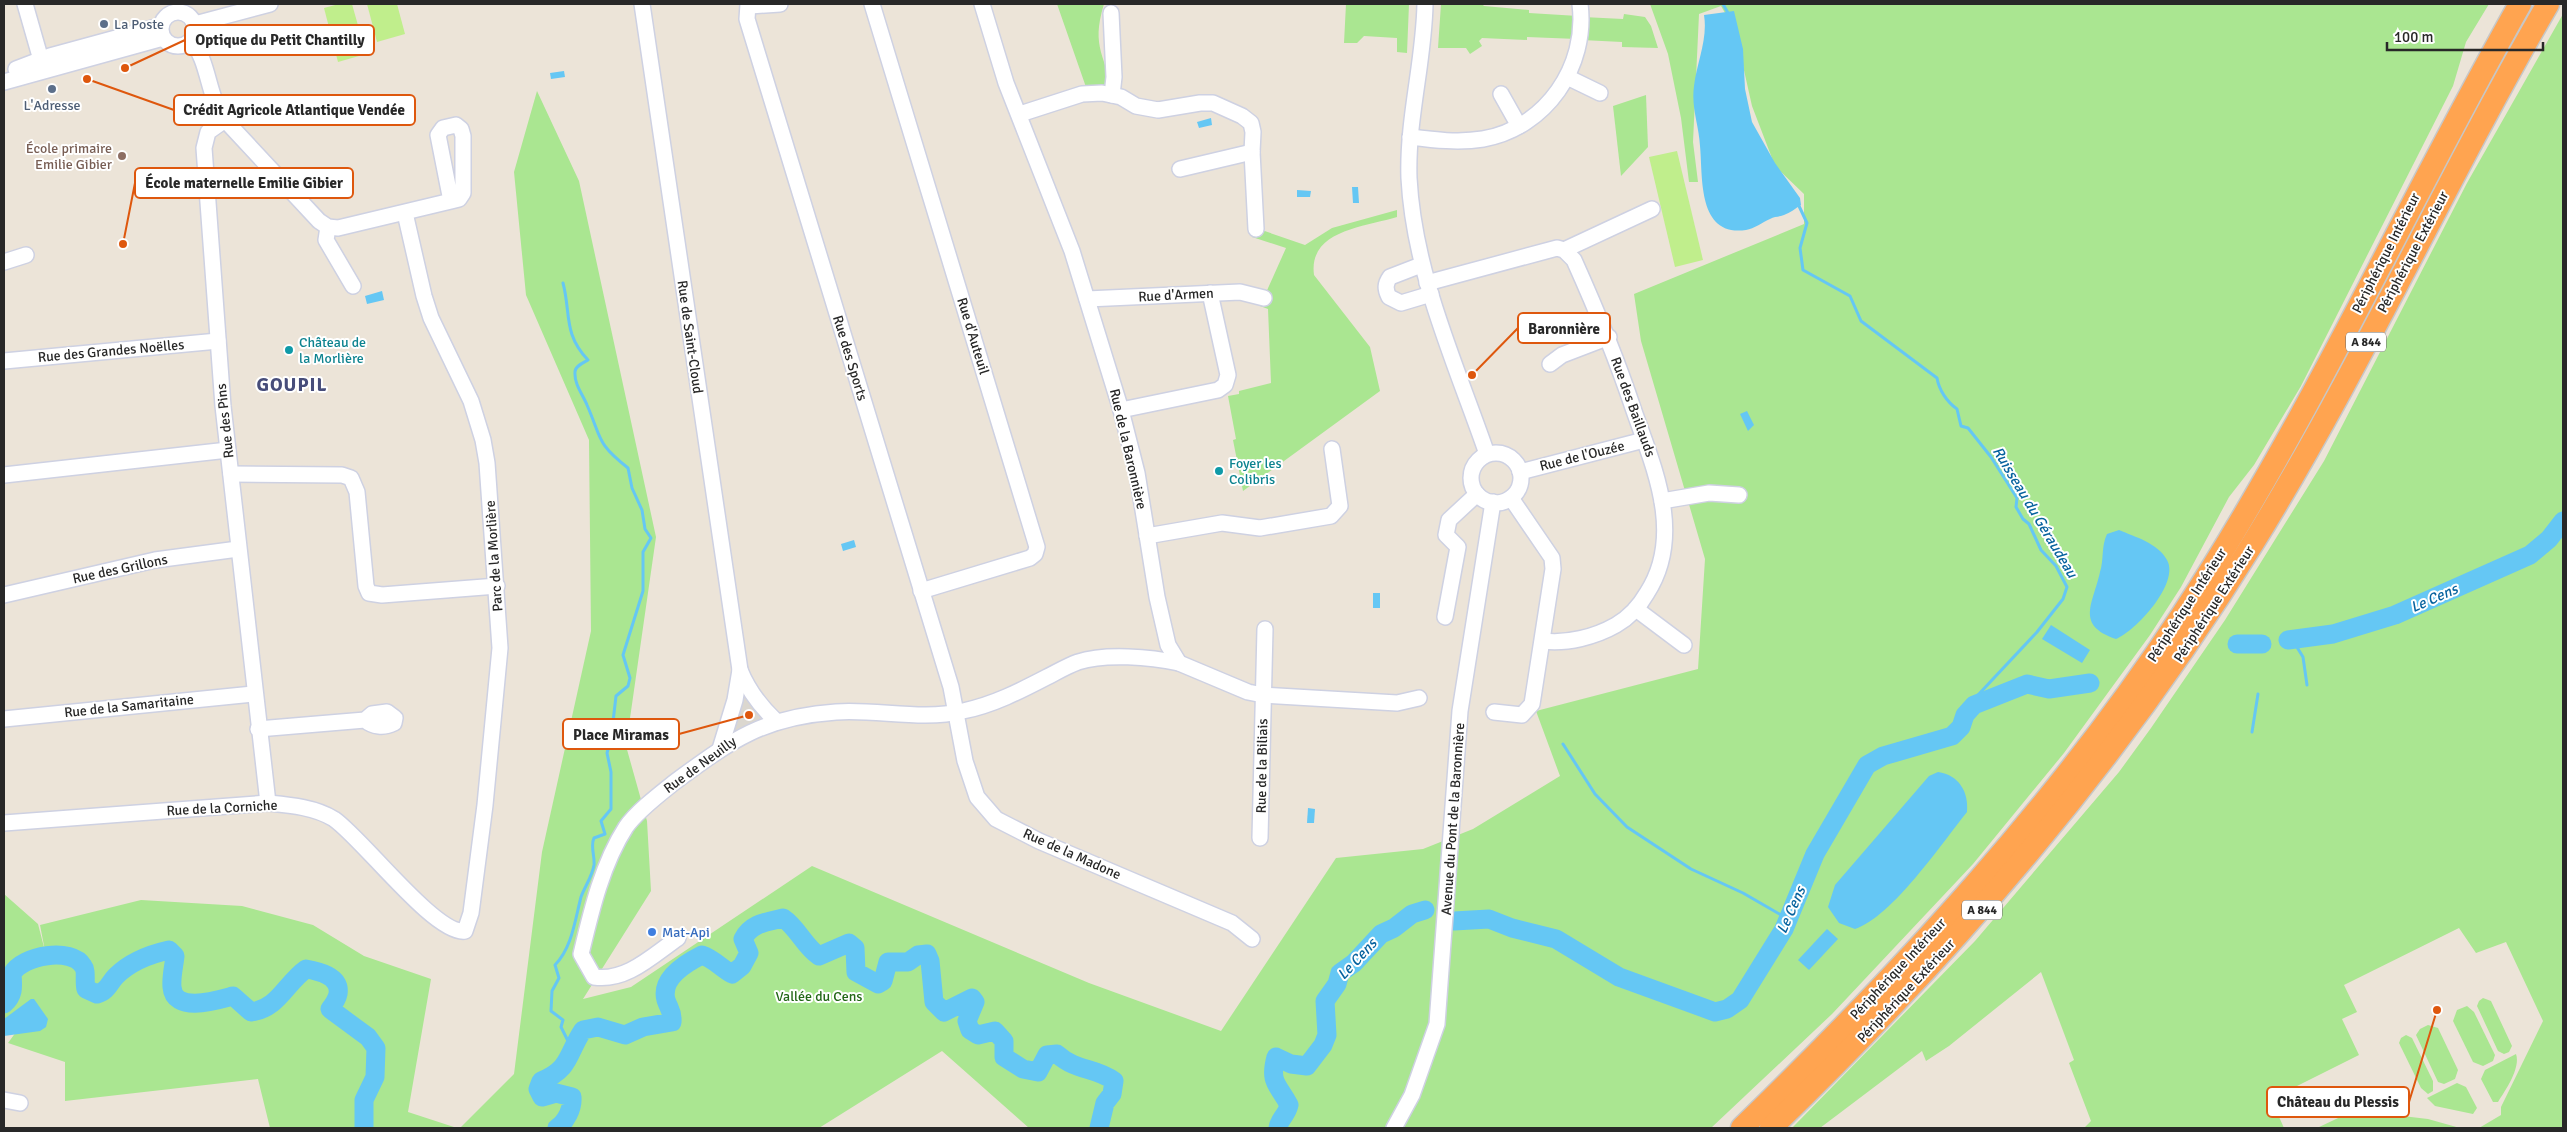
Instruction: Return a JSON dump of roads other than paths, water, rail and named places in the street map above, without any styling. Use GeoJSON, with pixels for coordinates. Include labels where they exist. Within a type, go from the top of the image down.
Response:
{"type":"FeatureCollection","features":[{"type":"Feature","properties":{"kind":"highway","name":"Périphérique Intérieur"},"geometry":{"type":"LineString","coordinates":[[1742,1128],[1871,998],[1972,889],[2075,765],[2155,654],[2238,526],[2283,449],[2335,355],[2434,160],[2520,4]]}},
{"type":"Feature","properties":{"kind":"highway","name":"Périphérique Extérieur"},"geometry":{"type":"LineString","coordinates":[[1772,1128],[1900,1000],[1999,890],[2080,792],[2170,672],[2255,541],[2313,441],[2464,156],[2548,4]]}},
{"type":"Feature","properties":{"kind":"street"},"geometry":{"type":"LineString","coordinates":[[25,4],[41,60]]}},
{"type":"Feature","properties":{"kind":"street"},"geometry":{"type":"LineString","coordinates":[[195,24],[270,4]]}},
{"type":"Feature","properties":{"kind":"street","name":"Rue de Saint-Cloud"},"geometry":{"type":"LineString","coordinates":[[642,4],[740,670],[746,685],[764,710],[777,722]]}},
{"type":"Feature","properties":{"kind":"street"},"geometry":{"type":"LineString","coordinates":[[749,5],[780,4]]}},
{"type":"Feature","properties":{"kind":"street","name":"Rue d'Auteuil"},"geometry":{"type":"LineString","coordinates":[[872,4],[1037,547],[1035,554],[1030,558],[922,591]]}},
{"type":"Feature","properties":{"kind":"street","name":"Rue de la Baronnière"},"geometry":{"type":"LineString","coordinates":[[982,4],[1006,83],[1020,114],[1072,251],[1121,410],[1136,473],[1168,645],[1179,664]]}},
{"type":"Feature","properties":{"kind":"street"},"geometry":{"type":"LineString","coordinates":[[1425,4],[1424,39],[1410,137],[1409,177],[1421,266],[1487,454]]}},
{"type":"Feature","properties":{"kind":"street"},"geometry":{"type":"LineString","coordinates":[[1410,137],[1470,140],[1500,134],[1518,126],[1547,105],[1567,77],[1579,42],[1580,4]]}},
{"type":"Feature","properties":{"kind":"street","name":"Rue des Sports"},"geometry":{"type":"LineString","coordinates":[[749,5],[747,18],[922,591],[957,713]]}},
{"type":"Feature","properties":{"kind":"street"},"geometry":{"type":"LineString","coordinates":[[162,32],[165,17],[173,8],[185,12],[195,24],[196,46],[216,108],[319,221],[328,227],[338,228],[451,202]]}},
{"type":"Feature","properties":{"kind":"street"},"geometry":{"type":"LineString","coordinates":[[1111,13],[1114,78],[1112,95]]}},
{"type":"Feature","properties":{"kind":"street"},"geometry":{"type":"LineString","coordinates":[[196,46],[212,19]]}},
{"type":"Feature","properties":{"kind":"street"},"geometry":{"type":"LineString","coordinates":[[4,72],[41,60],[162,32]]}},
{"type":"Feature","properties":{"kind":"street"},"geometry":{"type":"LineString","coordinates":[[162,32],[176,46],[196,46]]}},
{"type":"Feature","properties":{"kind":"street"},"geometry":{"type":"LineString","coordinates":[[4,82],[162,32]]}},
{"type":"Feature","properties":{"kind":"street"},"geometry":{"type":"LineString","coordinates":[[1567,77],[1600,93]]}},
{"type":"Feature","properties":{"kind":"street"},"geometry":{"type":"LineString","coordinates":[[1020,114],[1082,94],[1112,95],[1121,97],[1136,106],[1158,110],[1200,103],[1213,103],[1242,116],[1251,123],[1253,132],[1252,152],[1256,229]]}},
{"type":"Feature","properties":{"kind":"street"},"geometry":{"type":"LineString","coordinates":[[1501,94],[1518,126]]}},
{"type":"Feature","properties":{"kind":"street","name":"Rue des Pins"},"geometry":{"type":"LineString","coordinates":[[225,120],[208,132],[204,148],[228,450],[254,694],[268,803]]}},
{"type":"Feature","properties":{"kind":"street"},"geometry":{"type":"LineString","coordinates":[[1180,169],[1252,152]]}},
{"type":"Feature","properties":{"kind":"street"},"geometry":{"type":"LineString","coordinates":[[1421,266],[1390,276],[1385,285],[1389,297],[1401,303],[1429,288],[1557,248],[1564,250],[1652,208]]}},
{"type":"Feature","properties":{"kind":"street","name":"Parc de la Morlière"},"geometry":{"type":"LineString","coordinates":[[406,213],[431,318],[471,401],[483,440],[497,586],[500,648],[486,805],[471,913]]}},
{"type":"Feature","properties":{"kind":"street"},"geometry":{"type":"LineString","coordinates":[[328,227],[326,240],[353,286]]}},
{"type":"Feature","properties":{"kind":"street","name":"Rue des Baillauds"},"geometry":{"type":"LineString","coordinates":[[1543,641],[1556,642],[1594,634],[1626,620],[1636,609],[1654,582],[1661,560],[1665,522],[1658,479],[1609,337],[1574,260],[1564,250]]}},
{"type":"Feature","properties":{"kind":"street"},"geometry":{"type":"LineString","coordinates":[[4,262],[26,255]]}},
{"type":"Feature","properties":{"kind":"street","name":"Rue d'Armen"},"geometry":{"type":"LineString","coordinates":[[1087,299],[1240,292],[1264,298]]}},
{"type":"Feature","properties":{"kind":"street"},"geometry":{"type":"LineString","coordinates":[[1121,410],[1218,390],[1226,384],[1228,375],[1210,293]]}},
{"type":"Feature","properties":{"kind":"street"},"geometry":{"type":"LineString","coordinates":[[1550,364],[1562,355],[1609,337]]}},
{"type":"Feature","properties":{"kind":"street","name":"Rue des Grandes Noëlles"},"geometry":{"type":"LineString","coordinates":[[4,361],[218,341]]}},
{"type":"Feature","properties":{"kind":"street","name":"Rue de l'Ouzée"},"geometry":{"type":"LineString","coordinates":[[1520,472],[1644,440]]}},
{"type":"Feature","properties":{"kind":"street"},"geometry":{"type":"LineString","coordinates":[[4,475],[228,450]]}},
{"type":"Feature","properties":{"kind":"street"},"geometry":{"type":"LineString","coordinates":[[1148,536],[1222,523],[1260,528],[1331,516],[1340,506],[1332,450]]}},
{"type":"Feature","properties":{"kind":"street"},"geometry":{"type":"LineString","coordinates":[[1487,454],[1505,454],[1514,460],[1520,472],[1520,485],[1511,498],[1493,502],[1477,494],[1472,482],[1472,470],[1479,459],[1487,454]]}},
{"type":"Feature","properties":{"kind":"street"},"geometry":{"type":"LineString","coordinates":[[231,474],[342,475],[351,478],[357,492],[366,586],[370,593],[382,595],[497,586]]}},
{"type":"Feature","properties":{"kind":"street"},"geometry":{"type":"LineString","coordinates":[[1662,501],[1709,493],[1738,495]]}},
{"type":"Feature","properties":{"kind":"street"},"geometry":{"type":"LineString","coordinates":[[1445,617],[1458,547],[1446,535],[1449,520],[1477,494]]}},
{"type":"Feature","properties":{"kind":"street"},"geometry":{"type":"LineString","coordinates":[[1494,712],[1522,715],[1528,711],[1532,704],[1554,569],[1552,558],[1511,498]]}},
{"type":"Feature","properties":{"kind":"street","name":"Avenue du Pont de la Baronnière"},"geometry":{"type":"LineString","coordinates":[[1394,1128],[1415,1087],[1437,1024],[1443,966],[1460,711],[1493,502]]}},
{"type":"Feature","properties":{"kind":"street","name":"Rue des Grillons"},"geometry":{"type":"LineString","coordinates":[[4,596],[155,560],[238,549]]}},
{"type":"Feature","properties":{"kind":"street"},"geometry":{"type":"LineString","coordinates":[[1636,609],[1684,645]]}},
{"type":"Feature","properties":{"kind":"street","name":"Rue de la Biliais"},"geometry":{"type":"LineString","coordinates":[[1260,838],[1265,629]]}},
{"type":"Feature","properties":{"kind":"street","name":"Rue de Neuilly"},"geometry":{"type":"LineString","coordinates":[[678,938],[630,972],[607,979],[594,977],[581,954],[590,919],[612,852],[627,825],[663,791],[720,749],[758,728],[793,717],[837,712],[937,716],[957,713],[982,707],[1078,662],[1101,658],[1160,659],[1179,664]]}},
{"type":"Feature","properties":{"kind":"street"},"geometry":{"type":"LineString","coordinates":[[1179,664],[1248,692],[1263,695],[1397,703],[1420,698]]}},
{"type":"Feature","properties":{"kind":"street","name":"Rue de Saint-Cloud"},"geometry":{"type":"LineString","coordinates":[[720,749],[735,700],[740,670]]}},
{"type":"Feature","properties":{"kind":"street","name":"Rue de la Samaritaine"},"geometry":{"type":"LineString","coordinates":[[4,719],[254,694]]}},
{"type":"Feature","properties":{"kind":"street","name":"Rue de la Madone"},"geometry":{"type":"LineString","coordinates":[[957,713],[965,762],[977,797],[996,819],[1039,841],[1232,923],[1252,939]]}},
{"type":"Feature","properties":{"kind":"street"},"geometry":{"type":"LineString","coordinates":[[258,729],[365,720]]}},
{"type":"Feature","properties":{"kind":"street","name":"Rue de la Corniche"},"geometry":{"type":"LineString","coordinates":[[4,823],[268,803],[291,805],[332,818],[348,830],[415,900],[452,928],[460,932],[465,931],[471,913]]}},
{"type":"Feature","properties":{"kind":"street"},"geometry":{"type":"LineString","coordinates":[[4,1100],[20,1103]]}},
{"type":"Feature","properties":{"kind":"water"},"geometry":{"type":"Polygon","coordinates":[[[1734,11],[1743,49],[1745,89],[1752,122],[1775,163],[1800,198],[1801,205],[1782,216],[1772,218],[1746,230],[1730,230],[1719,224],[1711,215],[1703,188],[1693,94],[1705,33],[1704,15],[1734,11]]]}},
{"type":"Feature","properties":{"kind":"water"},"geometry":{"type":"Polygon","coordinates":[[[564,71],[565,77],[551,79],[550,73],[564,71]]]}},
{"type":"Feature","properties":{"kind":"water"},"geometry":{"type":"Polygon","coordinates":[[[1211,118],[1212,125],[1199,128],[1197,122],[1211,118]]]}},
{"type":"Feature","properties":{"kind":"water"},"geometry":{"type":"Polygon","coordinates":[[[1352,187],[1358,187],[1359,203],[1353,203],[1352,187]]]}},
{"type":"Feature","properties":{"kind":"water"},"geometry":{"type":"Polygon","coordinates":[[[1297,190],[1311,191],[1310,197],[1297,197],[1297,190]]]}},
{"type":"Feature","properties":{"kind":"water"},"geometry":{"type":"Polygon","coordinates":[[[382,291],[384,300],[367,304],[365,296],[382,291]]]}},
{"type":"Feature","properties":{"kind":"water"},"geometry":{"type":"Polygon","coordinates":[[[1747,411],[1754,425],[1748,431],[1740,414],[1747,411]]]}},
{"type":"Feature","properties":{"kind":"water"},"geometry":{"type":"Polygon","coordinates":[[[2119,530],[2146,541],[2158,549],[2167,560],[2169,570],[2162,593],[2154,605],[2134,627],[2116,639],[2095,627],[2091,620],[2090,612],[2101,567],[2105,539],[2107,534],[2119,530]]]}},
{"type":"Feature","properties":{"kind":"water"},"geometry":{"type":"Polygon","coordinates":[[[854,540],[856,547],[843,551],[841,544],[854,540]]]}},
{"type":"Feature","properties":{"kind":"water"},"geometry":{"type":"Polygon","coordinates":[[[1373,593],[1380,593],[1380,608],[1373,608],[1373,593]]]}},
{"type":"Feature","properties":{"kind":"water"},"geometry":{"type":"Polygon","coordinates":[[[2051,625],[2090,650],[2082,663],[2042,639],[2051,625]]]}},
{"type":"Feature","properties":{"kind":"water"},"geometry":{"type":"Polygon","coordinates":[[[1938,772],[1952,777],[1961,786],[1966,798],[1967,812],[1915,878],[1885,910],[1869,922],[1855,929],[1839,923],[1828,907],[1835,885],[1929,776],[1938,772]]]}},
{"type":"Feature","properties":{"kind":"water"},"geometry":{"type":"Polygon","coordinates":[[[1308,808],[1315,809],[1314,823],[1307,823],[1308,808]]]}},
{"type":"Feature","properties":{"kind":"water"},"geometry":{"type":"Polygon","coordinates":[[[1827,929],[1838,939],[1809,970],[1798,960],[1827,929]]]}},
{"type":"Feature","properties":{"kind":"water"},"geometry":{"type":"Polygon","coordinates":[[[31,999],[34,999],[48,1019],[46,1027],[40,1031],[4,1036],[4,1019],[31,999]]]}},
{"type":"Feature","properties":{"kind":"waterway"},"geometry":{"type":"LineString","coordinates":[[1723,4],[1728,13]]}},
{"type":"Feature","properties":{"kind":"waterway","name":"Ruisseau du Géraudeau"},"geometry":{"type":"LineString","coordinates":[[1799,206],[1807,223],[1800,248],[1803,270],[1850,296],[1861,321],[1937,378],[1944,395],[1957,409],[1961,426],[1968,428],[1991,457],[2017,498],[2016,507],[2023,519],[2029,524],[2041,550],[2056,566],[2067,587],[2063,599],[2037,632],[1978,695],[1974,705]]}},
{"type":"Feature","properties":{"kind":"waterway"},"geometry":{"type":"LineString","coordinates":[[563,283],[571,332],[580,350],[588,360],[575,370],[577,385],[601,440],[610,452],[628,468],[632,488],[642,510],[645,529],[651,538],[643,552],[643,591],[623,655],[630,678],[628,686],[616,696],[611,739],[607,753],[611,772],[611,809],[601,821],[605,834],[594,838],[592,844],[593,869],[581,897],[569,942],[555,965],[559,978],[552,991],[551,1011],[563,1020],[561,1027],[571,1047]]}},
{"type":"Feature","properties":{"kind":"waterway","name":"Le Cens"},"geometry":{"type":"LineString","coordinates":[[2288,640],[2333,634],[2395,615],[2530,555],[2549,539],[2563,521]]}},
{"type":"Feature","properties":{"kind":"waterway"},"geometry":{"type":"LineString","coordinates":[[2292,639],[2303,657],[2307,685]]}},
{"type":"Feature","properties":{"kind":"waterway","name":"Le Cens"},"geometry":{"type":"LineString","coordinates":[[2237,644],[2262,644]]}},
{"type":"Feature","properties":{"kind":"waterway","name":"Le Cens"},"geometry":{"type":"LineString","coordinates":[[1454,921],[1489,919],[1512,928],[1556,939],[1619,977],[1715,1012],[1727,1009],[1740,1000],[1784,929],[1815,854],[1867,765],[1883,756],[1952,736],[1961,727],[1965,715],[1974,705],[2027,684],[2049,689],[2090,683]]}},
{"type":"Feature","properties":{"kind":"waterway"},"geometry":{"type":"LineString","coordinates":[[2252,732],[2258,694]]}},
{"type":"Feature","properties":{"kind":"waterway"},"geometry":{"type":"LineString","coordinates":[[1563,744],[1595,794],[1627,827],[1691,869],[1743,893],[1788,919]]}},
{"type":"Feature","properties":{"kind":"waterway","name":"Le Cens"},"geometry":{"type":"LineString","coordinates":[[1278,1128],[1289,1105],[1274,1078],[1276,1057],[1291,1064],[1307,1066],[1323,1045],[1327,1035],[1325,1001],[1337,984],[1340,973],[1354,963],[1381,934],[1394,928],[1412,914],[1425,910]]}},
{"type":"Feature","properties":{"kind":"waterway","name":"Le Cens"},"geometry":{"type":"LineString","coordinates":[[557,1128],[568,1114],[572,1097],[556,1093],[542,1097],[538,1089],[541,1081],[551,1076],[563,1066],[583,1030],[598,1027],[625,1035],[643,1027],[672,1022],[665,992],[667,985],[676,972],[702,955],[732,974],[742,966],[749,953],[743,939],[746,934],[755,926],[783,918],[819,956],[849,943],[855,948],[856,972],[878,984],[883,981],[888,962],[908,962],[918,955],[927,954],[930,961],[934,1002],[944,1012],[972,998],[975,1002],[967,1021],[970,1030],[978,1035],[995,1031],[1004,1041],[1004,1057],[1023,1069],[1038,1072],[1047,1055],[1057,1054],[1072,1064],[1100,1073],[1114,1081],[1112,1094],[1105,1103],[1099,1128]]}},
{"type":"Feature","properties":{"kind":"waterway","name":"Le Cens"},"geometry":{"type":"LineString","coordinates":[[4,1004],[11,994],[13,987],[12,974],[17,967],[36,958],[58,955],[77,960],[84,968],[86,989],[97,994],[106,989],[116,976],[134,963],[148,956],[169,950],[175,956],[172,987],[175,995],[180,1000],[188,1003],[198,1003],[233,996],[251,1012],[260,1010],[275,1001],[306,969],[328,975],[338,988],[337,998],[330,1009],[368,1037],[376,1048],[375,1077],[364,1100],[364,1128]]}},
{"type":"Feature","properties":{"kind":"place","name":"La Poste"},"geometry":{"type":"Point","coordinates":[104,24]}},
{"type":"Feature","properties":{"kind":"place","name":"Optique du Petit Chantilly"},"geometry":{"type":"Point","coordinates":[125,68]}},
{"type":"Feature","properties":{"kind":"place","name":"Crédit Agricole Atlantique Vendée"},"geometry":{"type":"Point","coordinates":[87,79]}},
{"type":"Feature","properties":{"kind":"place","name":"L'Adresse"},"geometry":{"type":"Point","coordinates":[52,89]}},
{"type":"Feature","properties":{"kind":"place","name":"École primaire Emilie Gibier"},"geometry":{"type":"Point","coordinates":[122,156]}},
{"type":"Feature","properties":{"kind":"place","name":"École maternelle Emilie Gibier"},"geometry":{"type":"Point","coordinates":[123,244]}},
{"type":"Feature","properties":{"kind":"place","name":"Château de la Morlière"},"geometry":{"type":"Point","coordinates":[289,350]}},
{"type":"Feature","properties":{"kind":"place","name":"Baronnière"},"geometry":{"type":"Point","coordinates":[1472,375]}},
{"type":"Feature","properties":{"kind":"place","name":"Foyer les Colibris"},"geometry":{"type":"Point","coordinates":[1219,471]}},
{"type":"Feature","properties":{"kind":"place","name":"Place Miramas"},"geometry":{"type":"Point","coordinates":[749,715]}},
{"type":"Feature","properties":{"kind":"place","name":"Mat-Api"},"geometry":{"type":"Point","coordinates":[652,932]}},
{"type":"Feature","properties":{"kind":"place","name":"Château du Plessis"},"geometry":{"type":"Point","coordinates":[2437,1010]}},
{"type":"Feature","properties":{"kind":"district","name":"GOUPIL"},"geometry":{"type":"Point","coordinates":[292,385]}},
{"type":"Feature","properties":{"kind":"park label","name":"Vallée du Cens"},"geometry":{"type":"Point","coordinates":[819,996]}}]}
